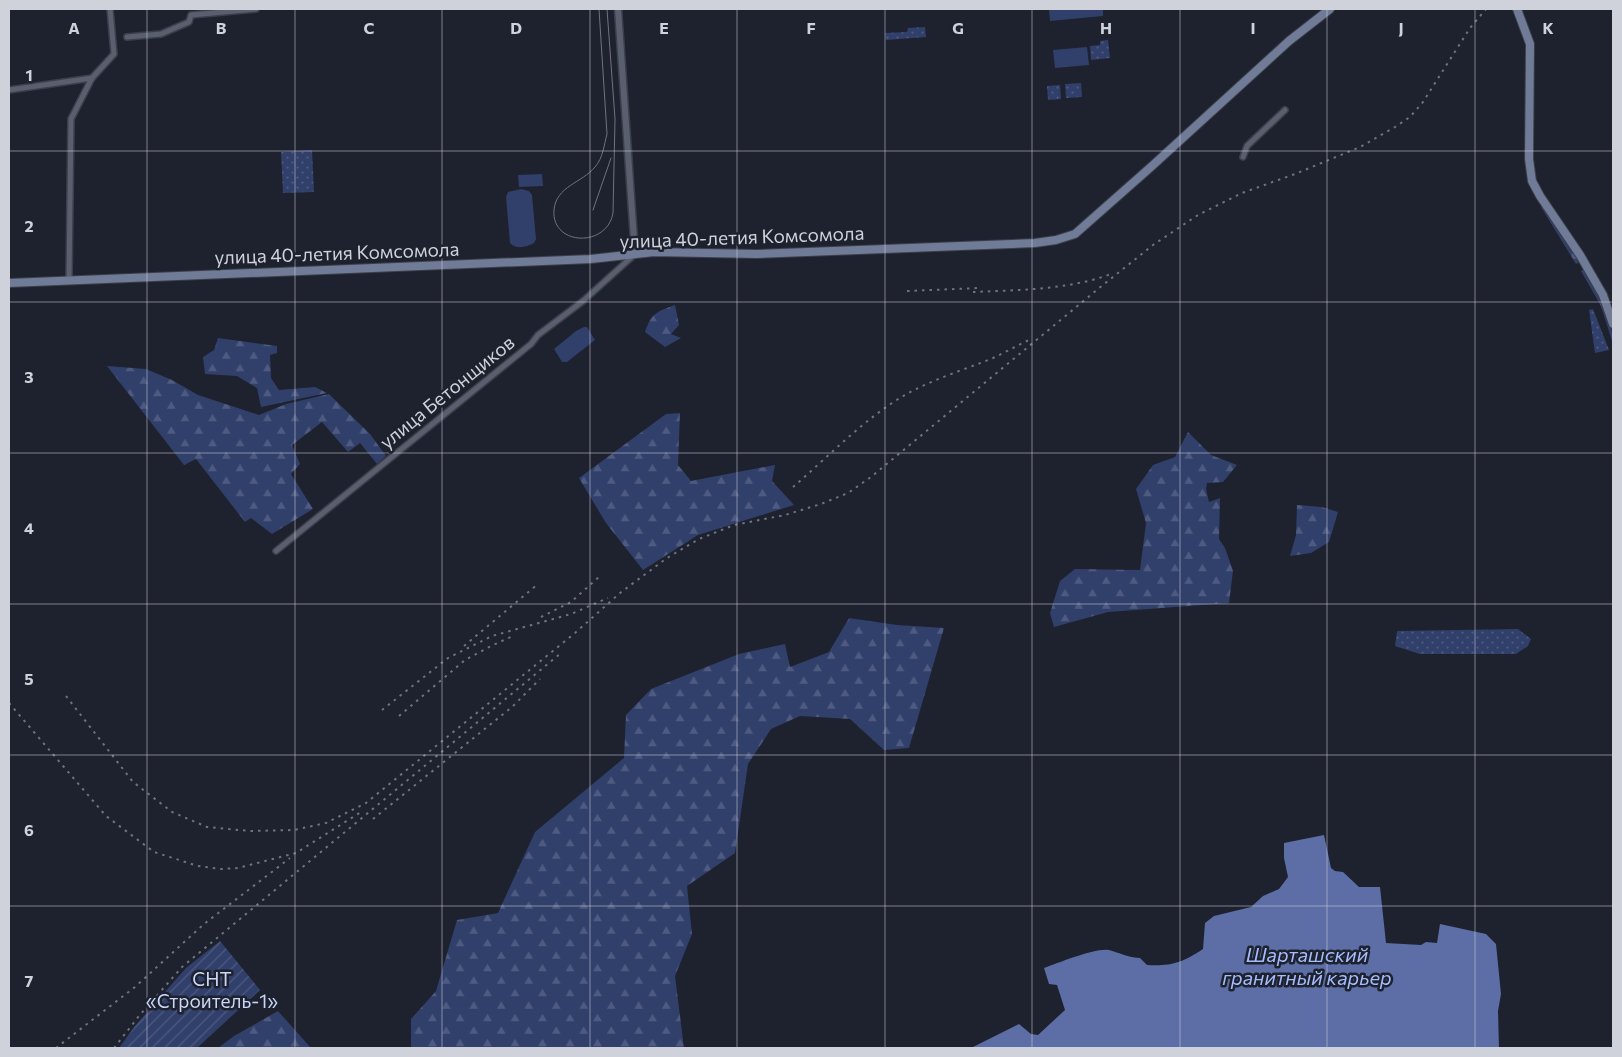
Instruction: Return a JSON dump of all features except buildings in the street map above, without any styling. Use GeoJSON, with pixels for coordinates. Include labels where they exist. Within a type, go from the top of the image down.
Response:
{"type":"FeatureCollection","features":[{"type":"Feature","properties":{"kind":"main road","name":"улица 40-летия Комсомола"},"geometry":{"type":"LineString","coordinates":[[9,282],[565,261],[654,252],[757,254],[1035,243],[1056,240],[1074,234],[1091,220],[1289,41],[1330,9]]}},
{"type":"Feature","properties":{"kind":"main road"},"geometry":{"type":"LineString","coordinates":[[1517,9],[1530,44],[1529,159],[1532,181],[1580,255],[1603,295],[1613,324]]}},
{"type":"Feature","properties":{"kind":"street"},"geometry":{"type":"LineString","coordinates":[[69,280],[71,119],[92,78],[114,54],[110,9]]}},
{"type":"Feature","properties":{"kind":"street"},"geometry":{"type":"LineString","coordinates":[[127,37],[162,34],[189,22],[191,15],[256,9]]}},
{"type":"Feature","properties":{"kind":"street"},"geometry":{"type":"LineString","coordinates":[[618,9],[635,254]]}},
{"type":"Feature","properties":{"kind":"street"},"geometry":{"type":"LineString","coordinates":[[9,90],[92,78]]}},
{"type":"Feature","properties":{"kind":"street"},"geometry":{"type":"LineString","coordinates":[[1243,157],[1247,146],[1285,110]]}},
{"type":"Feature","properties":{"kind":"street","name":"улица Бетонщиков"},"geometry":{"type":"LineString","coordinates":[[276,551],[583,301],[635,254]]}},
{"type":"Feature","properties":{"kind":"green space"},"geometry":{"type":"Polygon","coordinates":[[[1049,9],[1103,9],[1103,16],[1050,21],[1049,9]]]}},
{"type":"Feature","properties":{"kind":"green space"},"geometry":{"type":"Polygon","coordinates":[[[925,27],[926,37],[886,40],[885,33],[907,32],[908,28],[925,27]]]}},
{"type":"Feature","properties":{"kind":"green space"},"geometry":{"type":"Polygon","coordinates":[[[1108,40],[1110,58],[1091,60],[1090,46],[1100,45],[1100,41],[1108,40]]]}},
{"type":"Feature","properties":{"kind":"green space"},"geometry":{"type":"Polygon","coordinates":[[[1087,47],[1089,65],[1055,68],[1053,50],[1087,47]]]}},
{"type":"Feature","properties":{"kind":"green space"},"geometry":{"type":"Polygon","coordinates":[[[1081,83],[1082,97],[1066,98],[1065,84],[1081,83]]]}},
{"type":"Feature","properties":{"kind":"green space"},"geometry":{"type":"Polygon","coordinates":[[[1060,85],[1061,99],[1048,100],[1047,86],[1060,85]]]}},
{"type":"Feature","properties":{"kind":"green space"},"geometry":{"type":"Polygon","coordinates":[[[312,150],[314,192],[283,193],[281,152],[312,150]]]}},
{"type":"Feature","properties":{"kind":"green space"},"geometry":{"type":"Polygon","coordinates":[[[542,174],[543,186],[519,187],[518,175],[542,174]]]}},
{"type":"Feature","properties":{"kind":"green space"},"geometry":{"type":"Polygon","coordinates":[[[521,189],[529,191],[532,195],[536,239],[534,243],[525,247],[515,247],[510,243],[506,197],[508,192],[521,189]]]}},
{"type":"Feature","properties":{"kind":"green space"},"geometry":{"type":"Polygon","coordinates":[[[1545,205],[1580,262],[1576,264],[1541,207],[1545,205]]]}},
{"type":"Feature","properties":{"kind":"green space"},"geometry":{"type":"Polygon","coordinates":[[[1585,269],[1607,314],[1613,344],[1601,306],[1581,271],[1585,269]]]}},
{"type":"Feature","properties":{"kind":"green space"},"geometry":{"type":"Polygon","coordinates":[[[675,305],[679,325],[671,334],[681,338],[665,347],[645,332],[650,320],[656,314],[675,305]]]}},
{"type":"Feature","properties":{"kind":"green space"},"geometry":{"type":"Polygon","coordinates":[[[1593,309],[1609,350],[1595,353],[1589,310],[1593,309]]]}},
{"type":"Feature","properties":{"kind":"green space"},"geometry":{"type":"Polygon","coordinates":[[[587,327],[595,340],[567,362],[562,362],[554,349],[576,331],[587,327]]]}},
{"type":"Feature","properties":{"kind":"green space"},"geometry":{"type":"Polygon","coordinates":[[[218,338],[277,346],[277,353],[270,355],[271,378],[279,390],[315,387],[327,393],[261,407],[257,388],[237,376],[205,374],[203,357],[214,350],[218,338]]]}},
{"type":"Feature","properties":{"kind":"green space"},"geometry":{"type":"Polygon","coordinates":[[[107,366],[146,369],[172,380],[198,395],[259,415],[286,404],[329,394],[370,434],[386,456],[377,464],[360,443],[348,452],[322,422],[292,445],[300,464],[291,474],[313,509],[272,534],[251,518],[245,522],[196,459],[184,465],[107,366]]]}},
{"type":"Feature","properties":{"kind":"green space"},"geometry":{"type":"Polygon","coordinates":[[[680,413],[678,465],[691,481],[775,465],[772,481],[794,505],[698,535],[643,570],[606,523],[579,478],[666,414],[680,413]]]}},
{"type":"Feature","properties":{"kind":"green space"},"geometry":{"type":"Polygon","coordinates":[[[1188,432],[1211,455],[1237,465],[1223,482],[1207,483],[1206,489],[1209,502],[1220,498],[1219,539],[1225,548],[1233,571],[1229,603],[1108,612],[1054,627],[1050,613],[1060,581],[1075,569],[1140,570],[1146,523],[1136,489],[1153,465],[1175,457],[1188,432]]]}},
{"type":"Feature","properties":{"kind":"green space"},"geometry":{"type":"Polygon","coordinates":[[[1297,505],[1322,507],[1338,512],[1329,542],[1311,553],[1290,556],[1296,535],[1297,505]]]}},
{"type":"Feature","properties":{"kind":"green space"},"geometry":{"type":"Polygon","coordinates":[[[849,618],[897,625],[944,628],[909,748],[884,750],[850,719],[800,716],[771,729],[748,764],[735,853],[687,886],[692,934],[675,976],[684,1048],[411,1048],[411,1019],[436,991],[457,920],[498,913],[535,832],[624,758],[626,715],[651,689],[739,654],[785,644],[790,667],[829,652],[849,618]]]}},
{"type":"Feature","properties":{"kind":"green space"},"geometry":{"type":"Polygon","coordinates":[[[1518,629],[1531,639],[1528,646],[1516,654],[1420,654],[1395,646],[1397,631],[1518,629]]]}},
{"type":"Feature","properties":{"kind":"green space","name":"СНТ «Строитель-1»"},"geometry":{"type":"Polygon","coordinates":[[[220,941],[260,990],[197,1048],[119,1048],[135,1026],[186,968],[220,941]]]}},
{"type":"Feature","properties":{"kind":"green space"},"geometry":{"type":"Polygon","coordinates":[[[278,1011],[311,1048],[218,1048],[234,1036],[278,1011]]]}},
{"type":"Feature","properties":{"kind":"water","name":"Шарташский гранитный карьер"},"geometry":{"type":"Polygon","coordinates":[[[1324,835],[1331,868],[1335,871],[1343,872],[1359,887],[1380,887],[1386,943],[1421,945],[1426,942],[1437,943],[1440,924],[1486,934],[1496,944],[1501,994],[1498,1011],[1499,1048],[971,1048],[1019,1024],[1031,1034],[1038,1035],[1065,1010],[1057,985],[1049,984],[1044,968],[1086,953],[1103,950],[1140,958],[1147,965],[1176,963],[1196,954],[1203,949],[1205,923],[1214,916],[1251,907],[1263,896],[1279,889],[1288,877],[1284,858],[1284,843],[1324,835]]]}},
{"type":"Feature","properties":{"kind":"tram line"},"geometry":{"type":"LineString","coordinates":[[599,9],[607,134],[598,163],[590,172],[559,195],[554,210],[555,222],[561,231],[570,236],[580,238],[591,237],[601,232],[609,224],[613,213],[615,119],[607,9]]}},
{"type":"Feature","properties":{"kind":"tram line"},"geometry":{"type":"LineString","coordinates":[[593,210],[611,158]]}},
{"type":"Feature","properties":{"kind":"railway"},"geometry":{"type":"LineString","coordinates":[[66,696],[133,782],[172,812],[207,827],[250,831],[294,830],[326,823],[366,803],[575,633],[620,593],[667,558],[699,539],[734,525],[785,515],[848,493],[871,477],[1153,245],[1198,215],[1242,193],[1295,174],[1360,147],[1410,117],[1423,102],[1470,28],[1486,9]]}},
{"type":"Feature","properties":{"kind":"railway"},"geometry":{"type":"LineString","coordinates":[[973,292],[1025,290],[1060,286],[1111,274]]}},
{"type":"Feature","properties":{"kind":"railway"},"geometry":{"type":"LineString","coordinates":[[907,291],[979,288]]}},
{"type":"Feature","properties":{"kind":"railway"},"geometry":{"type":"LineString","coordinates":[[793,487],[861,426],[890,404],[916,389],[993,358],[1031,339]]}},
{"type":"Feature","properties":{"kind":"railway"},"geometry":{"type":"LineString","coordinates":[[541,617],[571,602],[600,576]]}},
{"type":"Feature","properties":{"kind":"railway"},"geometry":{"type":"LineString","coordinates":[[464,646],[538,584]]}},
{"type":"Feature","properties":{"kind":"railway"},"geometry":{"type":"LineString","coordinates":[[382,710],[448,658],[492,636],[571,614],[608,598]]}},
{"type":"Feature","properties":{"kind":"railway"},"geometry":{"type":"LineString","coordinates":[[399,716],[465,660],[515,635]]}},
{"type":"Feature","properties":{"kind":"railway"},"geometry":{"type":"LineString","coordinates":[[114,1048],[182,967],[561,653]]}},
{"type":"Feature","properties":{"kind":"railway"},"geometry":{"type":"LineString","coordinates":[[373,819],[512,707],[540,679]]}},
{"type":"Feature","properties":{"kind":"railway"},"geometry":{"type":"LineString","coordinates":[[9,703],[106,816],[154,852],[198,866],[221,869],[238,868],[296,853],[361,812]]}},
{"type":"Feature","properties":{"kind":"railway"},"geometry":{"type":"LineString","coordinates":[[56,1048],[135,987],[204,924],[290,858]]}}]}
